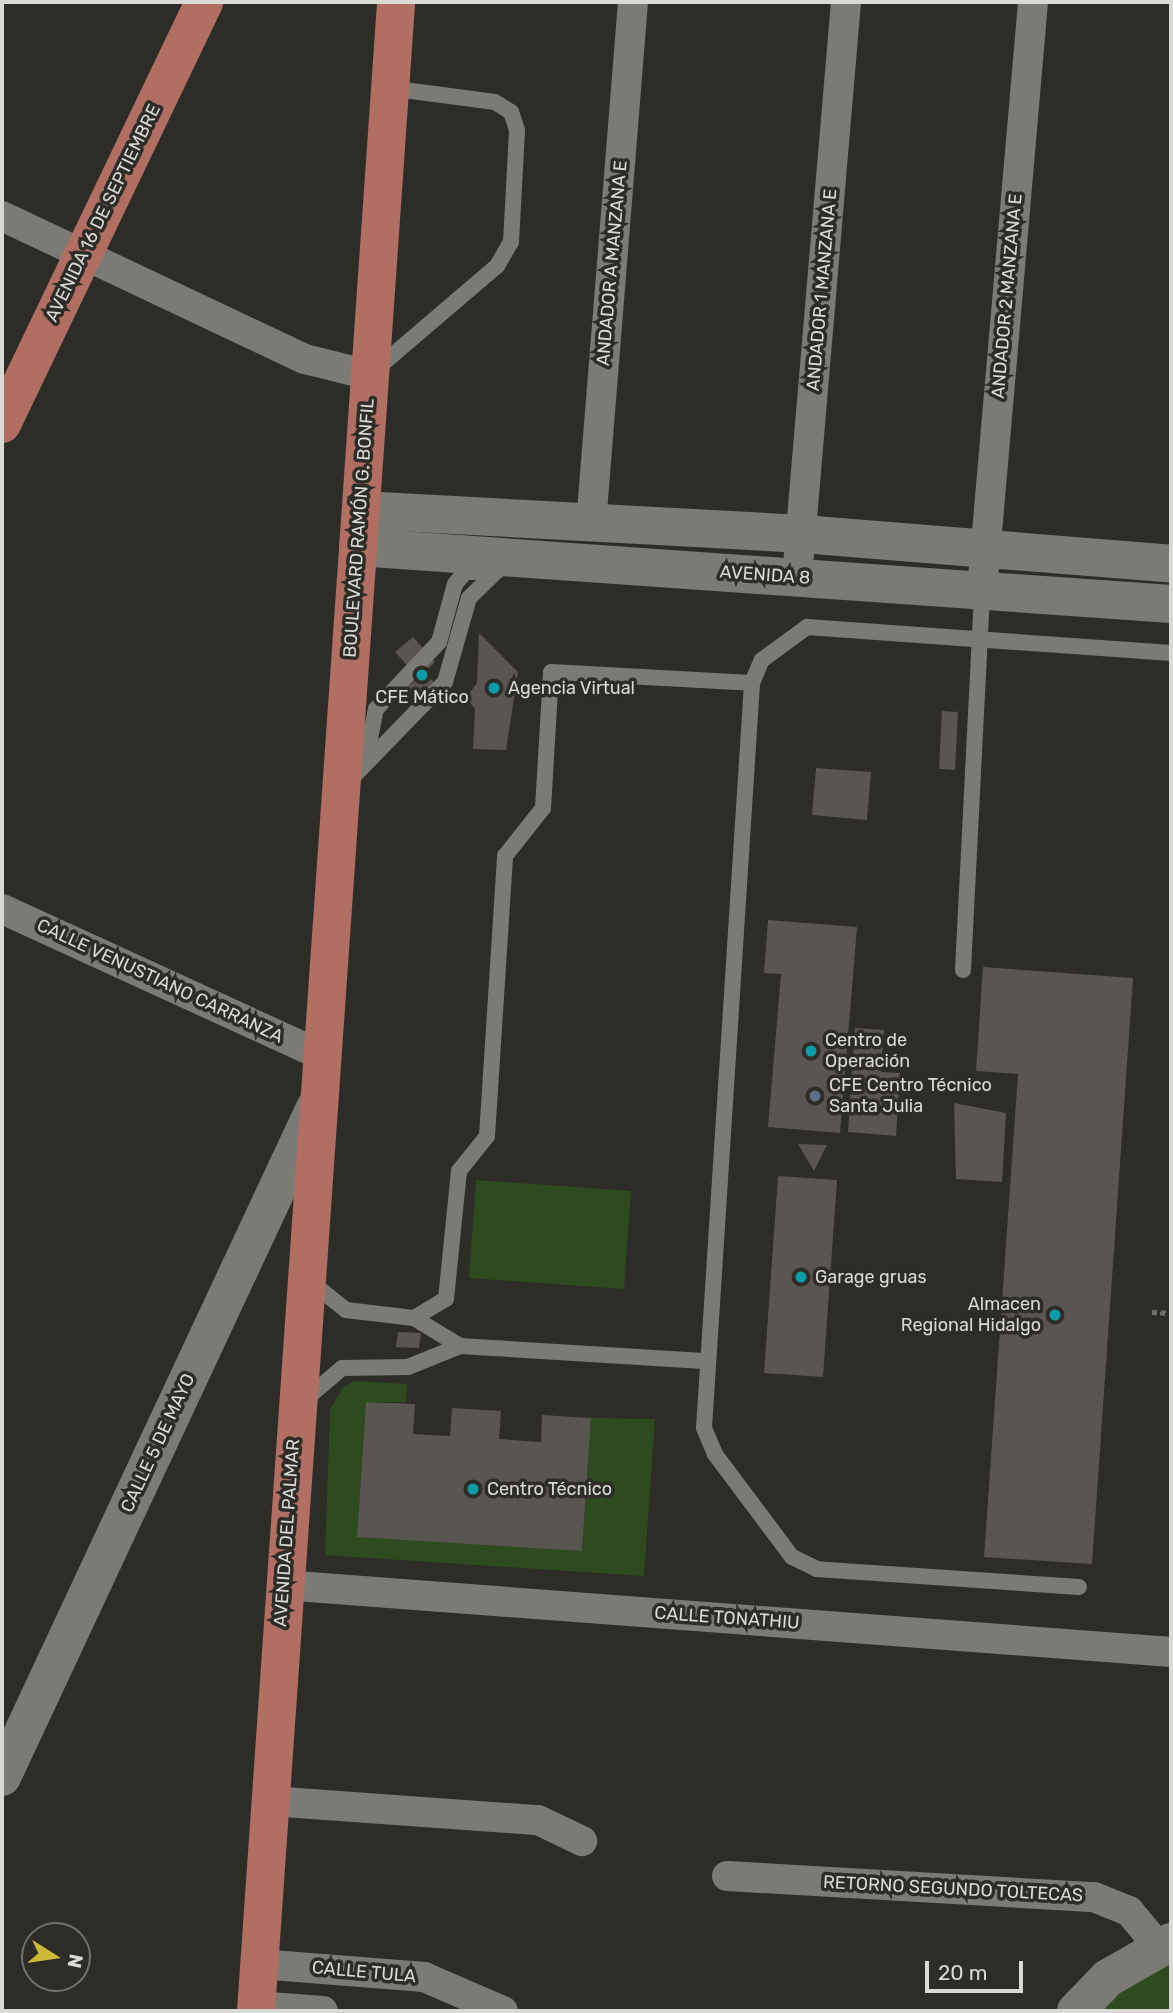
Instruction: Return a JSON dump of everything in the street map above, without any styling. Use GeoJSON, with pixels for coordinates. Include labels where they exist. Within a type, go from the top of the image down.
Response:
{"type":"FeatureCollection","features":[{"type":"Feature","properties":{"kind":"main road","name":"AVENIDA 16 DE SEPTIEMBRE"},"geometry":{"type":"LineString","coordinates":[[2,424],[204,2]]}},
{"type":"Feature","properties":{"kind":"main road","name":"BOULEVARD RAMÓN G. BONFIL"},"geometry":{"type":"LineString","coordinates":[[318,1054],[360,529],[396,2]]}},
{"type":"Feature","properties":{"kind":"main road","name":"AVENIDA DEL PALMAR"},"geometry":{"type":"LineString","coordinates":[[256,2009],[318,1054]]}},
{"type":"Feature","properties":{"kind":"street","name":"ANDADOR A MANZANA E"},"geometry":{"type":"LineString","coordinates":[[591,524],[633,2]]}},
{"type":"Feature","properties":{"kind":"street","name":"ANDADOR 1 MANZANA E"},"geometry":{"type":"LineString","coordinates":[[797,578],[846,2]]}},
{"type":"Feature","properties":{"kind":"street","name":"ANDADOR 2 MANZANA E"},"geometry":{"type":"LineString","coordinates":[[982,590],[1033,2]]}},
{"type":"Feature","properties":{"kind":"street"},"geometry":{"type":"LineString","coordinates":[[2,216],[305,359],[369,375]]}},
{"type":"Feature","properties":{"kind":"street"},"geometry":{"type":"LineString","coordinates":[[360,529],[591,524],[802,534],[1171,565]]}},
{"type":"Feature","properties":{"kind":"street","name":"AVENIDA 8"},"geometry":{"type":"LineString","coordinates":[[360,529],[503,565],[797,578],[1171,604]]}},
{"type":"Feature","properties":{"kind":"street","name":"CALLE VENUSTIANO CARRANZA"},"geometry":{"type":"LineString","coordinates":[[2,909],[318,1054]]}},
{"type":"Feature","properties":{"kind":"street","name":"CALLE 5 DE MAYO"},"geometry":{"type":"LineString","coordinates":[[2,1777],[315,1108]]}},
{"type":"Feature","properties":{"kind":"street","name":"CALLE TONATHIU"},"geometry":{"type":"LineString","coordinates":[[283,1584],[1171,1652]]}},
{"type":"Feature","properties":{"kind":"street"},"geometry":{"type":"LineString","coordinates":[[270,1801],[538,1820],[582,1841]]}},
{"type":"Feature","properties":{"kind":"street","name":"RETORNO SEGUNDO TOLTECAS"},"geometry":{"type":"LineString","coordinates":[[727,1876],[1094,1897],[1129,1911],[1165,1945]]}},
{"type":"Feature","properties":{"kind":"street"},"geometry":{"type":"LineString","coordinates":[[1076,2011],[1108,1978],[1165,1945]]}},
{"type":"Feature","properties":{"kind":"street","name":"CALLE TULA"},"geometry":{"type":"LineString","coordinates":[[259,1964],[424,1977],[503,2011]]}},
{"type":"Feature","properties":{"kind":"street"},"geometry":{"type":"LineString","coordinates":[[256,2009],[323,2011]]}},
{"type":"Feature","properties":{"kind":"lane"},"geometry":{"type":"LineString","coordinates":[[369,375],[497,266],[511,242],[517,130],[511,112],[495,102],[389,88]]}},
{"type":"Feature","properties":{"kind":"lane"},"geometry":{"type":"LineString","coordinates":[[366,758],[371,719],[439,642],[456,584],[465,572],[503,565]]}},
{"type":"Feature","properties":{"kind":"lane"},"geometry":{"type":"LineString","coordinates":[[338,800],[366,758],[444,682],[469,598],[503,565]]}},
{"type":"Feature","properties":{"kind":"lane"},"geometry":{"type":"LineString","coordinates":[[963,970],[985,640],[982,590]]}},
{"type":"Feature","properties":{"kind":"lane"},"geometry":{"type":"LineString","coordinates":[[1079,1587],[817,1569],[792,1557],[715,1454],[704,1428],[752,683],[762,660],[807,627],[1171,653]]}},
{"type":"Feature","properties":{"kind":"lane"},"geometry":{"type":"LineString","coordinates":[[414,1318],[446,1299],[459,1171],[487,1136],[505,856],[542,808],[551,672],[752,683]]}},
{"type":"Feature","properties":{"kind":"lane"},"geometry":{"type":"LineString","coordinates":[[303,1272],[325,1298],[346,1310],[414,1318],[460,1346]]}},
{"type":"Feature","properties":{"kind":"lane"},"geometry":{"type":"LineString","coordinates":[[294,1420],[324,1379],[342,1368],[408,1367],[460,1346],[708,1361]]}},
{"type":"Feature","properties":{"kind":"path"},"geometry":{"type":"LineString","coordinates":[[1152,1312],[1171,1313]]}},
{"type":"Feature","properties":{"kind":"green space"},"geometry":{"type":"Polygon","coordinates":[[[476,1180],[631,1191],[624,1289],[469,1278],[476,1180]]]}},
{"type":"Feature","properties":{"kind":"green space"},"geometry":{"type":"Polygon","coordinates":[[[355,1381],[407,1384],[406,1402],[366,1402],[357,1536],[582,1551],[591,1418],[655,1419],[644,1576],[325,1555],[330,1410],[343,1387],[355,1381]]]}},
{"type":"Feature","properties":{"kind":"green space"},"geometry":{"type":"Polygon","coordinates":[[[1171,1964],[1171,2011],[1098,2011],[1136,1981],[1171,1964]]]}},
{"type":"Feature","properties":{"kind":"building","name":"Agencia Virtual"},"geometry":{"type":"Polygon","coordinates":[[[479,633],[518,672],[506,750],[473,749],[475,709],[466,698],[477,683],[479,633]]]}},
{"type":"Feature","properties":{"kind":"building","name":"CFE Mático"},"geometry":{"type":"Polygon","coordinates":[[[413,637],[435,662],[425,672],[445,695],[428,711],[407,688],[418,678],[395,652],[413,637]]]}},
{"type":"Feature","properties":{"kind":"building"},"geometry":{"type":"Polygon","coordinates":[[[942,711],[958,712],[955,770],[939,769],[942,711]]]}},
{"type":"Feature","properties":{"kind":"building"},"geometry":{"type":"Polygon","coordinates":[[[816,768],[871,772],[867,820],[812,815],[816,768]]]}},
{"type":"Feature","properties":{"kind":"building","name":"Centro de Operación"},"geometry":{"type":"Polygon","coordinates":[[[768,920],[857,927],[840,1133],[768,1127],[781,974],[764,973],[768,920]]]}},
{"type":"Feature","properties":{"kind":"building","name":"Almacen Regional Hidalgo"},"geometry":{"type":"Polygon","coordinates":[[[983,967],[1133,978],[1092,1564],[984,1557],[1018,1074],[976,1071],[983,967]]]}},
{"type":"Feature","properties":{"kind":"building"},"geometry":{"type":"Polygon","coordinates":[[[855,1028],[884,1030],[881,1072],[900,1073],[896,1136],[848,1132],[855,1028]]]}},
{"type":"Feature","properties":{"kind":"building"},"geometry":{"type":"Polygon","coordinates":[[[954,1103],[1006,1113],[1002,1182],[956,1179],[954,1103]]]}},
{"type":"Feature","properties":{"kind":"building"},"geometry":{"type":"Polygon","coordinates":[[[798,1144],[827,1145],[814,1171],[798,1144]]]}},
{"type":"Feature","properties":{"kind":"building","name":"Garage gruas"},"geometry":{"type":"Polygon","coordinates":[[[778,1176],[837,1180],[823,1377],[764,1373],[778,1176]]]}},
{"type":"Feature","properties":{"kind":"building"},"geometry":{"type":"Polygon","coordinates":[[[398,1332],[421,1333],[419,1348],[396,1347],[398,1332]]]}},
{"type":"Feature","properties":{"kind":"building","name":"Centro Técnico"},"geometry":{"type":"Polygon","coordinates":[[[366,1402],[415,1404],[413,1434],[450,1436],[452,1408],[501,1411],[499,1439],[541,1442],[542,1415],[591,1418],[582,1551],[357,1537],[366,1402]]]}},
{"type":"Feature","properties":{"kind":"place","name":"CFE Mático"},"geometry":{"type":"Point","coordinates":[422,675]}},
{"type":"Feature","properties":{"kind":"place","name":"Agencia Virtual"},"geometry":{"type":"Point","coordinates":[494,688]}},
{"type":"Feature","properties":{"kind":"place","name":"Centro de Operación"},"geometry":{"type":"Point","coordinates":[811,1051]}},
{"type":"Feature","properties":{"kind":"place","name":"CFE Centro Técnico Santa Julia"},"geometry":{"type":"Point","coordinates":[815,1096]}},
{"type":"Feature","properties":{"kind":"place","name":"Garage gruas"},"geometry":{"type":"Point","coordinates":[801,1277]}},
{"type":"Feature","properties":{"kind":"place","name":"Almacen Regional Hidalgo"},"geometry":{"type":"Point","coordinates":[1055,1315]}},
{"type":"Feature","properties":{"kind":"place","name":"Centro Técnico"},"geometry":{"type":"Point","coordinates":[473,1489]}}]}
